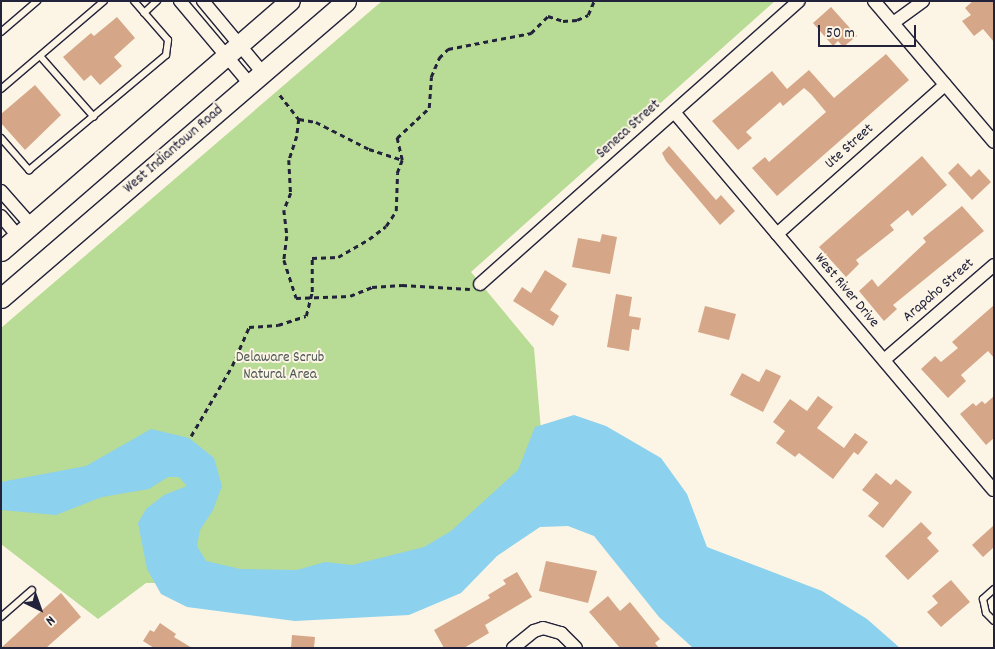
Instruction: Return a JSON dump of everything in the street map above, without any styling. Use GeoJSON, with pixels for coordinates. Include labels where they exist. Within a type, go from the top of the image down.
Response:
{"type":"FeatureCollection","features":[{"type":"Feature","properties":{"kind":"main road"},"geometry":{"type":"LineString","coordinates":[[1,251],[290,1]]}},
{"type":"Feature","properties":{"kind":"main road","name":"West Indiantown Road"},"geometry":{"type":"LineString","coordinates":[[1,298],[346,1]]}},
{"type":"Feature","properties":{"kind":"street"},"geometry":{"type":"LineString","coordinates":[[180,1],[232,50],[256,79]]}},
{"type":"Feature","properties":{"kind":"street"},"geometry":{"type":"LineString","coordinates":[[203,1],[232,50]]}},
{"type":"Feature","properties":{"kind":"street","name":"Seneca Street"},"geometry":{"type":"LineString","coordinates":[[480,284],[799,1]]}},
{"type":"Feature","properties":{"kind":"street"},"geometry":{"type":"LineString","coordinates":[[893,23],[923,1]]}},
{"type":"Feature","properties":{"kind":"street"},"geometry":{"type":"LineString","coordinates":[[875,2],[994,142]]}},
{"type":"Feature","properties":{"kind":"street","name":"Ute Street"},"geometry":{"type":"LineString","coordinates":[[777,234],[945,84]]}},
{"type":"Feature","properties":{"kind":"street","name":"West River Drive"},"geometry":{"type":"LineString","coordinates":[[674,112],[884,360],[991,482]]}},
{"type":"Feature","properties":{"kind":"street"},"geometry":{"type":"LineString","coordinates":[[1,190],[25,230]]}},
{"type":"Feature","properties":{"kind":"street"},"geometry":{"type":"LineString","coordinates":[[1,216],[25,230]]}},
{"type":"Feature","properties":{"kind":"street","name":"Arapaho Street"},"geometry":{"type":"LineString","coordinates":[[884,360],[994,265]]}},
{"type":"Feature","properties":{"kind":"street"},"geometry":{"type":"LineString","coordinates":[[513,648],[534,631],[543,628],[561,633],[576,648]]}},
{"type":"Feature","properties":{"kind":"lane"},"geometry":{"type":"LineString","coordinates":[[1,32],[37,1]]}},
{"type":"Feature","properties":{"kind":"lane"},"geometry":{"type":"LineString","coordinates":[[1,89],[104,1]]}},
{"type":"Feature","properties":{"kind":"lane"},"geometry":{"type":"LineString","coordinates":[[1,138],[29,170],[166,55],[168,40],[134,1]]}},
{"type":"Feature","properties":{"kind":"lane"},"geometry":{"type":"LineString","coordinates":[[144,13],[158,1]]}},
{"type":"Feature","properties":{"kind":"lane"},"geometry":{"type":"LineString","coordinates":[[40,56],[94,117]]}},
{"type":"Feature","properties":{"kind":"lane"},"geometry":{"type":"LineString","coordinates":[[994,589],[983,599],[986,613],[994,621]]}},
{"type":"Feature","properties":{"kind":"lane"},"geometry":{"type":"LineString","coordinates":[[1,616],[32,590]]}},
{"type":"Feature","properties":{"kind":"path"},"geometry":{"type":"LineString","coordinates":[[191,436],[232,366],[249,327],[278,325],[306,316],[311,298],[312,258],[338,257],[369,240],[391,219],[396,211],[397,172],[402,160],[397,138],[429,108],[431,77],[439,58],[448,49],[531,33],[548,16],[563,21],[577,20],[588,15],[594,1]]}},
{"type":"Feature","properties":{"kind":"path"},"geometry":{"type":"LineString","coordinates":[[280,95],[298,118],[316,122],[368,149],[402,160]]}},
{"type":"Feature","properties":{"kind":"path"},"geometry":{"type":"LineString","coordinates":[[298,118],[297,136],[289,160],[291,193],[284,210],[287,236],[284,260],[296,298],[350,296],[372,287],[402,285],[467,290],[480,284]]}},
{"type":"Feature","properties":{"kind":"green space","name":"Delaware Scrub Natural Area"},"geometry":{"type":"Polygon","coordinates":[[[382,1],[775,1],[471,272],[534,348],[542,442],[501,498],[436,554],[266,583],[146,583],[98,619],[1,544],[1,328],[382,1]]]}},
{"type":"Feature","properties":{"kind":"water"},"geometry":{"type":"Polygon","coordinates":[[[574,415],[606,426],[661,458],[687,494],[707,547],[822,591],[867,619],[900,648],[693,648],[659,617],[594,536],[568,526],[540,527],[497,556],[461,593],[409,615],[295,621],[187,607],[161,594],[147,569],[138,523],[146,509],[164,495],[187,486],[179,477],[168,477],[149,489],[102,497],[56,515],[1,510],[1,482],[86,466],[151,429],[189,438],[214,458],[222,486],[213,510],[200,530],[197,546],[206,561],[240,569],[297,570],[325,562],[352,565],[424,547],[451,531],[518,470],[535,427],[574,415]]]}},
{"type":"Feature","properties":{"kind":"building"},"geometry":{"type":"Polygon","coordinates":[[[973,1],[994,1],[994,42],[983,29],[974,36],[962,21],[971,15],[965,8],[973,1]]]}},
{"type":"Feature","properties":{"kind":"building"},"geometry":{"type":"Polygon","coordinates":[[[831,7],[857,36],[843,47],[838,41],[833,46],[813,23],[831,7]]]}},
{"type":"Feature","properties":{"kind":"building"},"geometry":{"type":"Polygon","coordinates":[[[117,17],[135,38],[114,57],[122,66],[100,85],[91,75],[84,81],[63,57],[91,33],[94,36],[117,17]]]}},
{"type":"Feature","properties":{"kind":"building"},"geometry":{"type":"Polygon","coordinates":[[[886,54],[909,80],[777,196],[752,168],[765,157],[769,162],[826,112],[811,94],[804,88],[783,106],[780,102],[746,132],[752,138],[738,150],[712,121],[772,71],[787,89],[809,70],[834,98],[886,54]]]}},
{"type":"Feature","properties":{"kind":"building"},"geometry":{"type":"Polygon","coordinates":[[[35,85],[61,115],[25,150],[1,123],[1,114],[35,85]]]}},
{"type":"Feature","properties":{"kind":"building"},"geometry":{"type":"Polygon","coordinates":[[[669,146],[716,200],[721,195],[735,211],[720,225],[666,161],[662,153],[669,146]]]}},
{"type":"Feature","properties":{"kind":"building"},"geometry":{"type":"Polygon","coordinates":[[[922,156],[947,185],[912,216],[908,210],[890,225],[894,230],[856,260],[859,264],[846,277],[819,247],[922,156]]]}},
{"type":"Feature","properties":{"kind":"building"},"geometry":{"type":"Polygon","coordinates":[[[958,163],[971,177],[979,169],[991,182],[972,200],[948,173],[958,163]]]}},
{"type":"Feature","properties":{"kind":"building"},"geometry":{"type":"Polygon","coordinates":[[[962,206],[984,231],[893,305],[897,309],[884,321],[859,291],[872,279],[878,287],[926,242],[923,238],[962,206]]]}},
{"type":"Feature","properties":{"kind":"building"},"geometry":{"type":"Polygon","coordinates":[[[602,234],[617,237],[610,274],[572,267],[578,238],[600,242],[602,234]]]}},
{"type":"Feature","properties":{"kind":"building"},"geometry":{"type":"Polygon","coordinates":[[[545,270],[567,284],[550,310],[559,316],[553,326],[513,301],[522,287],[531,293],[545,270]]]}},
{"type":"Feature","properties":{"kind":"building"},"geometry":{"type":"Polygon","coordinates":[[[616,294],[632,297],[629,316],[641,318],[639,330],[632,329],[629,351],[607,347],[616,294]]]}},
{"type":"Feature","properties":{"kind":"building"},"geometry":{"type":"Polygon","coordinates":[[[994,305],[994,358],[988,351],[961,375],[966,381],[948,398],[921,369],[935,356],[941,362],[958,348],[952,342],[994,305]]]}},
{"type":"Feature","properties":{"kind":"building"},"geometry":{"type":"Polygon","coordinates":[[[705,306],[736,314],[729,340],[698,332],[705,306]]]}},
{"type":"Feature","properties":{"kind":"building"},"geometry":{"type":"Polygon","coordinates":[[[766,369],[781,376],[763,412],[730,395],[742,373],[759,382],[766,369]]]}},
{"type":"Feature","properties":{"kind":"building"},"geometry":{"type":"Polygon","coordinates":[[[818,396],[833,407],[817,428],[844,448],[855,433],[868,442],[858,455],[854,452],[833,479],[799,453],[795,457],[776,443],[785,431],[773,422],[790,399],[807,411],[818,396]]]}},
{"type":"Feature","properties":{"kind":"building"},"geometry":{"type":"Polygon","coordinates":[[[994,396],[994,438],[986,445],[960,414],[973,403],[976,406],[982,401],[985,404],[994,396]]]}},
{"type":"Feature","properties":{"kind":"building"},"geometry":{"type":"Polygon","coordinates":[[[876,473],[891,485],[896,479],[912,492],[883,528],[868,516],[879,503],[862,490],[876,473]]]}},
{"type":"Feature","properties":{"kind":"building"},"geometry":{"type":"Polygon","coordinates":[[[921,522],[932,533],[927,538],[939,551],[908,580],[885,556],[921,522]]]}},
{"type":"Feature","properties":{"kind":"building"},"geometry":{"type":"Polygon","coordinates":[[[994,525],[994,547],[983,557],[972,545],[994,525]]]}},
{"type":"Feature","properties":{"kind":"building"},"geometry":{"type":"Polygon","coordinates":[[[546,561],[597,571],[588,603],[539,591],[546,561]]]}},
{"type":"Feature","properties":{"kind":"building"},"geometry":{"type":"Polygon","coordinates":[[[517,572],[532,597],[485,625],[489,633],[464,648],[444,648],[434,630],[490,598],[488,595],[506,584],[503,580],[517,572]]]}},
{"type":"Feature","properties":{"kind":"building"},"geometry":{"type":"Polygon","coordinates":[[[951,580],[970,602],[941,627],[927,612],[938,603],[932,596],[951,580]]]}},
{"type":"Feature","properties":{"kind":"building"},"geometry":{"type":"Polygon","coordinates":[[[61,593],[81,617],[46,648],[1,648],[61,593]]]}},
{"type":"Feature","properties":{"kind":"building"},"geometry":{"type":"Polygon","coordinates":[[[608,596],[620,611],[630,602],[660,639],[655,643],[659,648],[620,648],[589,612],[608,596]]]}},
{"type":"Feature","properties":{"kind":"building"},"geometry":{"type":"Polygon","coordinates":[[[160,623],[176,634],[174,637],[192,648],[154,648],[143,641],[150,630],[154,632],[160,623]]]}},
{"type":"Feature","properties":{"kind":"building"},"geometry":{"type":"Polygon","coordinates":[[[292,635],[315,637],[314,648],[291,648],[292,635]]]}}]}
